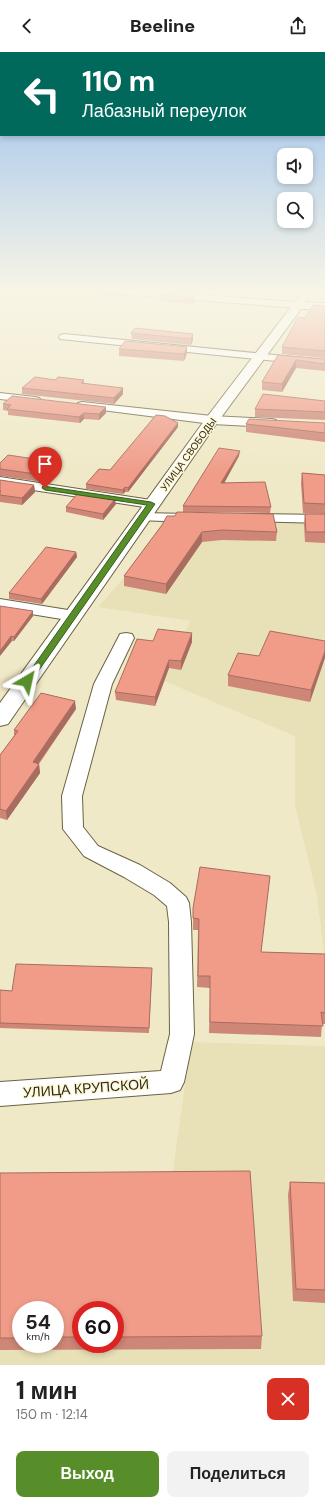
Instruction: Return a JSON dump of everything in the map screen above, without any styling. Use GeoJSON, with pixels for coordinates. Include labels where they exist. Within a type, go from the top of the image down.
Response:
{"type":"FeatureCollection","features":[{"type":"Feature","properties":{"kind":"main road","name":"УЛИЦА СВОБОДЫ"},"geometry":{"type":"LineString","coordinates":[[0,719],[212,420],[264,351]]}},
{"type":"Feature","properties":{"kind":"street"},"geometry":{"type":"LineString","coordinates":[[211,351],[325,363]]}},
{"type":"Feature","properties":{"kind":"street"},"geometry":{"type":"LineString","coordinates":[[0,396],[47,401]]}},
{"type":"Feature","properties":{"kind":"street"},"geometry":{"type":"LineString","coordinates":[[71,404],[212,420],[280,424]]}},
{"type":"Feature","properties":{"kind":"street"},"geometry":{"type":"LineString","coordinates":[[0,481],[147,511],[206,518]]}},
{"type":"Feature","properties":{"kind":"street"},"geometry":{"type":"LineString","coordinates":[[238,518],[325,519]]}},
{"type":"Feature","properties":{"kind":"street"},"geometry":{"type":"LineString","coordinates":[[0,604],[74,616]]}},
{"type":"Feature","properties":{"kind":"street","name":"УЛИЦА КРУПСКОЙ"},"geometry":{"type":"LineString","coordinates":[[0,1094],[171,1082],[182,1034],[180,922],[178,903],[162,889],[92,851],[73,829],[72,796],[102,684],[126,638]]}},
{"type":"Feature","properties":{"kind":"shaded area"},"geometry":{"type":"Polygon","coordinates":[[[223,520],[325,521],[325,961],[317,896],[295,805],[295,736],[164,681],[190,621],[98,607],[162,535],[223,520]]]}},
{"type":"Feature","properties":{"kind":"shaded area"},"geometry":{"type":"Polygon","coordinates":[[[191,1042],[325,1046],[325,1365],[0,1365],[0,1186],[171,1184],[191,1042]]]}},
{"type":"Feature","properties":{"kind":"building"},"geometry":{"type":"Polygon","coordinates":[[[149,351],[185,351],[184,354],[149,351]]]}},
{"type":"Feature","properties":{"kind":"building"},"geometry":{"type":"Polygon","coordinates":[[[278,355],[325,359],[325,364],[296,360],[282,384],[262,382],[278,355]]]}},
{"type":"Feature","properties":{"kind":"building"},"geometry":{"type":"Polygon","coordinates":[[[35,377],[55,380],[58,377],[84,380],[81,383],[123,388],[114,398],[22,388],[35,377]]]}},
{"type":"Feature","properties":{"kind":"building"},"geometry":{"type":"Polygon","coordinates":[[[263,394],[325,401],[325,412],[255,409],[263,394]]]}},
{"type":"Feature","properties":{"kind":"building"},"geometry":{"type":"Polygon","coordinates":[[[12,396],[106,407],[99,414],[84,413],[79,417],[7,409],[11,405],[3,404],[12,396]]]}},
{"type":"Feature","properties":{"kind":"building"},"geometry":{"type":"Polygon","coordinates":[[[156,415],[165,416],[178,423],[128,488],[125,487],[123,490],[86,484],[99,469],[110,470],[156,415]]]}},
{"type":"Feature","properties":{"kind":"building"},"geometry":{"type":"Polygon","coordinates":[[[249,419],[325,423],[325,433],[246,424],[249,419]]]}},
{"type":"Feature","properties":{"kind":"building"},"geometry":{"type":"Polygon","coordinates":[[[219,448],[240,451],[221,483],[265,482],[271,507],[183,506],[219,448]]]}},
{"type":"Feature","properties":{"kind":"building"},"geometry":{"type":"Polygon","coordinates":[[[8,455],[55,462],[43,475],[0,469],[0,463],[8,455]]]}},
{"type":"Feature","properties":{"kind":"building"},"geometry":{"type":"Polygon","coordinates":[[[302,473],[325,475],[325,504],[304,503],[302,473]]]}},
{"type":"Feature","properties":{"kind":"building"},"geometry":{"type":"Polygon","coordinates":[[[0,480],[34,485],[22,498],[0,495],[0,480]]]}},
{"type":"Feature","properties":{"kind":"building"},"geometry":{"type":"Polygon","coordinates":[[[78,493],[115,499],[103,514],[66,507],[78,493]]]}},
{"type":"Feature","properties":{"kind":"building"},"geometry":{"type":"Polygon","coordinates":[[[177,512],[273,514],[277,532],[222,530],[202,532],[166,584],[124,576],[167,516],[175,516],[177,512]]]}},
{"type":"Feature","properties":{"kind":"building"},"geometry":{"type":"Polygon","coordinates":[[[305,514],[325,514],[325,532],[306,532],[305,514]]]}},
{"type":"Feature","properties":{"kind":"building"},"geometry":{"type":"Polygon","coordinates":[[[46,547],[76,552],[41,599],[9,593],[46,547]]]}},
{"type":"Feature","properties":{"kind":"building"},"geometry":{"type":"Polygon","coordinates":[[[0,606],[33,611],[14,637],[11,636],[0,651],[0,606]]]}},
{"type":"Feature","properties":{"kind":"building"},"geometry":{"type":"Polygon","coordinates":[[[158,629],[192,633],[181,661],[169,660],[155,697],[115,692],[137,639],[153,641],[158,629]]]}},
{"type":"Feature","properties":{"kind":"building"},"geometry":{"type":"Polygon","coordinates":[[[270,631],[325,641],[325,651],[311,690],[228,675],[238,653],[259,656],[270,631]]]}},
{"type":"Feature","properties":{"kind":"building"},"geometry":{"type":"Polygon","coordinates":[[[41,693],[75,701],[33,762],[39,764],[6,811],[0,809],[0,755],[18,731],[14,730],[41,693]]]}},
{"type":"Feature","properties":{"kind":"building"},"geometry":{"type":"Polygon","coordinates":[[[200,867],[270,876],[261,952],[325,954],[325,1013],[321,1012],[323,1026],[210,1022],[210,976],[198,976],[199,919],[193,918],[193,908],[200,867]]]}},
{"type":"Feature","properties":{"kind":"building"},"geometry":{"type":"Polygon","coordinates":[[[16,964],[152,968],[149,1028],[0,1023],[0,990],[12,991],[16,964]]]}},
{"type":"Feature","properties":{"kind":"building"},"geometry":{"type":"Polygon","coordinates":[[[250,1171],[262,1336],[124,1337],[124,1301],[72,1301],[72,1337],[64,1337],[64,1301],[12,1301],[12,1338],[0,1338],[0,1173],[250,1171]]]}},
{"type":"Feature","properties":{"kind":"building"},"geometry":{"type":"Polygon","coordinates":[[[290,1182],[325,1183],[325,1290],[296,1289],[290,1182]]]}},
{"type":"Feature","properties":{"kind":"route"},"geometry":{"type":"LineString","coordinates":[[27,681],[151,504],[45,488]]}}]}
